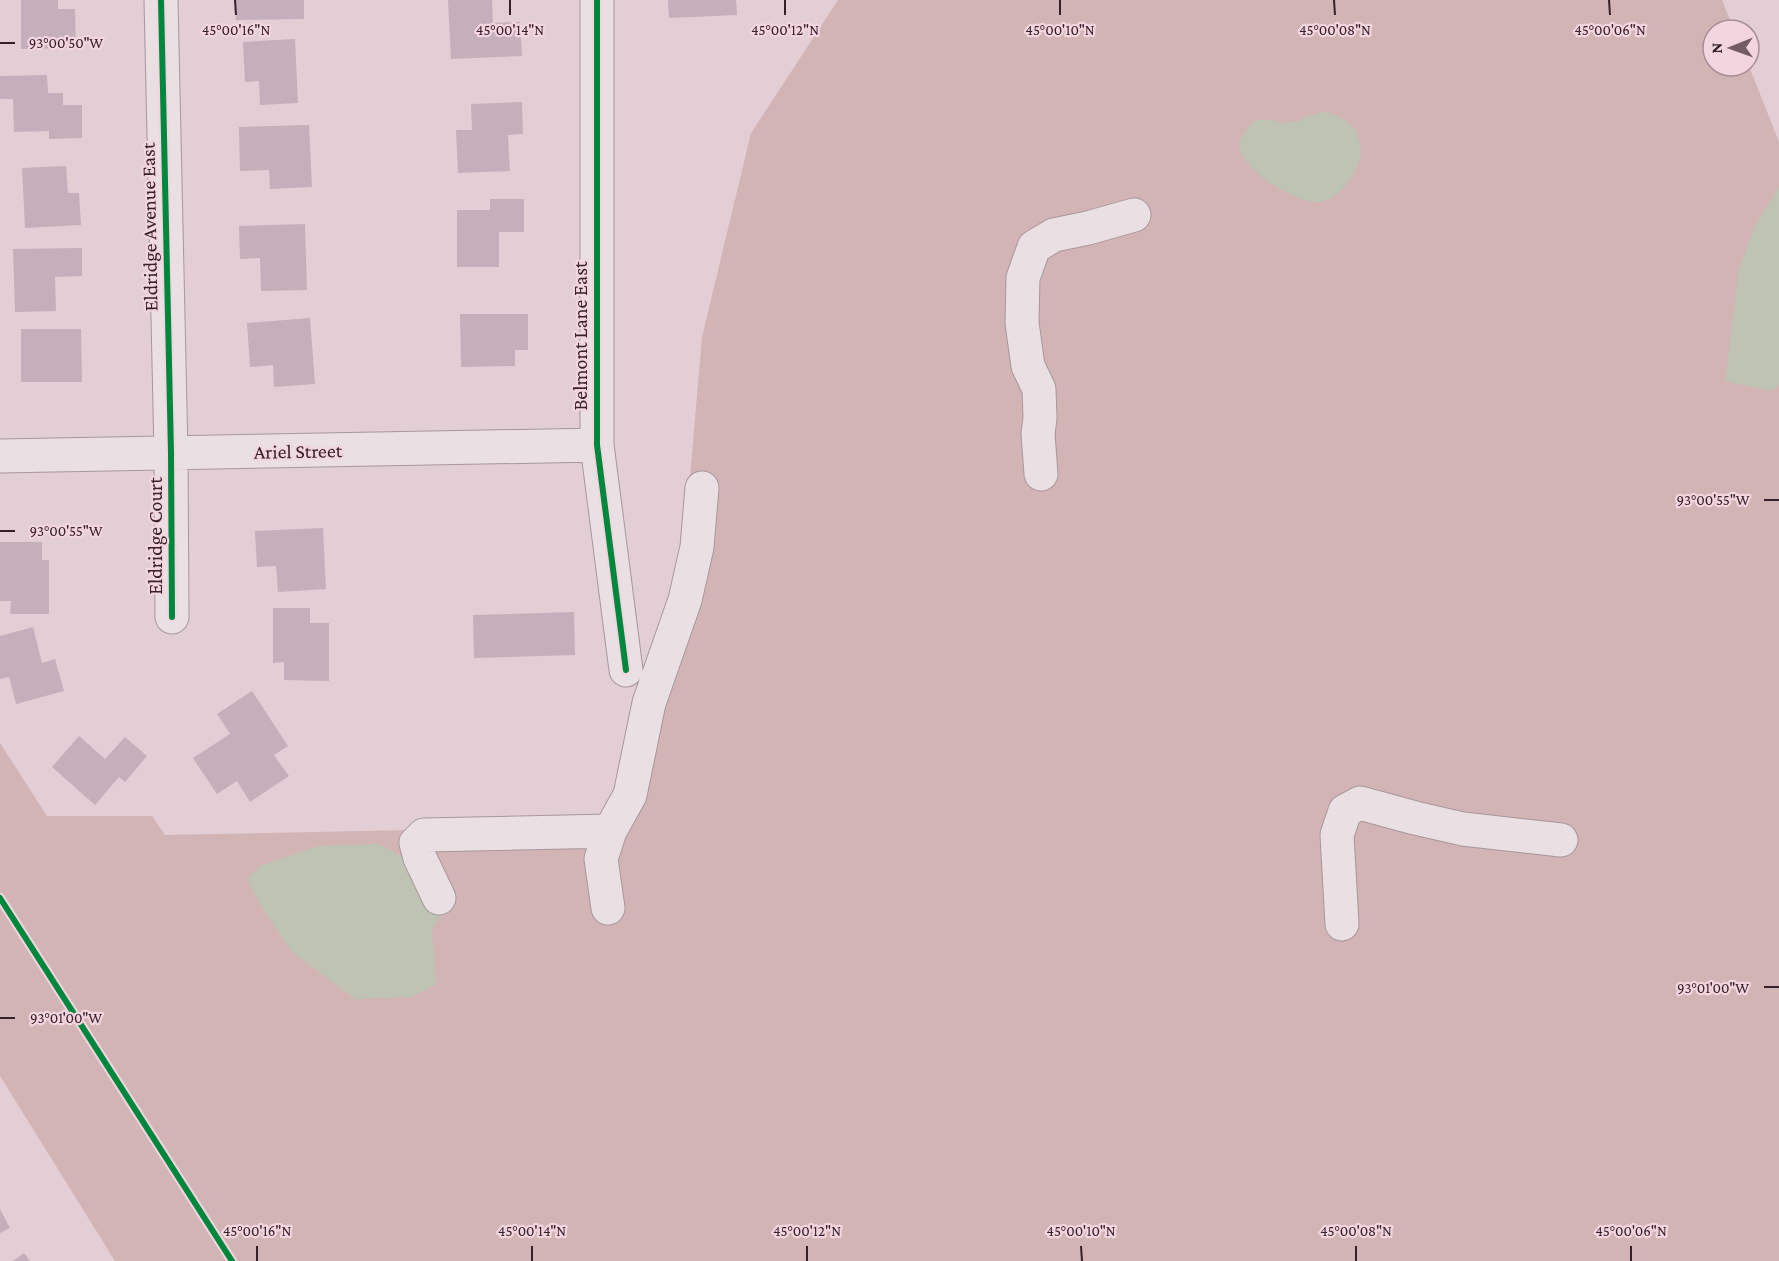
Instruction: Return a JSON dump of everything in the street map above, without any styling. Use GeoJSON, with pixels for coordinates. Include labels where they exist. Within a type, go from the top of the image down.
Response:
{"type":"FeatureCollection","features":[{"type":"Feature","properties":{"kind":"street","name":"Eldridge Avenue East"},"geometry":{"type":"LineString","coordinates":[[161,0],[171,453]]}},
{"type":"Feature","properties":{"kind":"street","name":"Belmont Lane East"},"geometry":{"type":"LineString","coordinates":[[597,0],[597,445],[626,670]]}},
{"type":"Feature","properties":{"kind":"street"},"geometry":{"type":"LineString","coordinates":[[1041,474],[1038,434],[1039,389],[1028,366],[1022,323],[1023,278],[1034,247],[1054,235],[1134,215]]}},
{"type":"Feature","properties":{"kind":"street","name":"Ariel Street"},"geometry":{"type":"LineString","coordinates":[[0,456],[597,445]]}},
{"type":"Feature","properties":{"kind":"street","name":"Eldridge Court"},"geometry":{"type":"LineString","coordinates":[[171,453],[172,617]]}},
{"type":"Feature","properties":{"kind":"street"},"geometry":{"type":"LineString","coordinates":[[609,908],[601,859],[610,831],[630,795],[649,703],[685,600],[697,548],[702,488]]}},
{"type":"Feature","properties":{"kind":"street"},"geometry":{"type":"LineString","coordinates":[[1342,924],[1337,835],[1345,811],[1360,803],[1463,828],[1561,840]]}},
{"type":"Feature","properties":{"kind":"street"},"geometry":{"type":"LineString","coordinates":[[439,898],[420,858],[416,843],[424,835],[610,831]]}},
{"type":"Feature","properties":{"kind":"shaded area"},"geometry":{"type":"Polygon","coordinates":[[[838,0],[1722,0],[1729,18],[1701,18],[1701,78],[1754,78],[1779,142],[1779,1261],[115,1261],[0,1076],[0,743],[47,816],[152,816],[165,835],[614,826],[680,595],[702,337],[751,133],[838,0]]]}},
{"type":"Feature","properties":{"kind":"shaded area"},"geometry":{"type":"Polygon","coordinates":[[[1325,112],[1343,119],[1351,126],[1358,136],[1361,148],[1354,174],[1331,198],[1315,202],[1295,197],[1272,184],[1245,160],[1240,143],[1243,134],[1255,120],[1285,123],[1325,112]]]}},
{"type":"Feature","properties":{"kind":"shaded area"},"geometry":{"type":"Polygon","coordinates":[[[1779,187],[1779,385],[1772,391],[1725,381],[1739,269],[1754,228],[1779,187]]]}},
{"type":"Feature","properties":{"kind":"shaded area"},"geometry":{"type":"Polygon","coordinates":[[[380,844],[420,868],[443,913],[432,929],[436,984],[412,997],[355,999],[291,951],[261,906],[247,879],[260,866],[317,846],[380,844]]]}},
{"type":"Feature","properties":{"kind":"building"},"geometry":{"type":"Polygon","coordinates":[[[21,0],[58,0],[58,9],[75,9],[76,48],[21,49],[21,0]]]}},
{"type":"Feature","properties":{"kind":"building"},"geometry":{"type":"Polygon","coordinates":[[[236,0],[304,0],[304,19],[236,20],[236,0]]]}},
{"type":"Feature","properties":{"kind":"building"},"geometry":{"type":"Polygon","coordinates":[[[448,0],[492,0],[493,23],[520,22],[522,56],[451,59],[448,0]]]}},
{"type":"Feature","properties":{"kind":"building"},"geometry":{"type":"Polygon","coordinates":[[[668,0],[736,0],[737,15],[669,18],[668,0]]]}},
{"type":"Feature","properties":{"kind":"building"},"geometry":{"type":"Polygon","coordinates":[[[295,39],[298,103],[260,105],[259,81],[245,82],[243,42],[295,39]]]}},
{"type":"Feature","properties":{"kind":"building"},"geometry":{"type":"Polygon","coordinates":[[[47,75],[48,93],[63,93],[63,105],[82,105],[82,138],[49,139],[49,131],[14,132],[13,99],[0,99],[0,76],[47,75]]]}},
{"type":"Feature","properties":{"kind":"building"},"geometry":{"type":"Polygon","coordinates":[[[522,102],[523,134],[508,135],[510,171],[458,173],[456,130],[472,130],[471,104],[522,102]]]}},
{"type":"Feature","properties":{"kind":"building"},"geometry":{"type":"Polygon","coordinates":[[[309,125],[312,187],[270,189],[269,170],[240,171],[239,127],[309,125]]]}},
{"type":"Feature","properties":{"kind":"building"},"geometry":{"type":"Polygon","coordinates":[[[66,166],[68,193],[79,193],[81,225],[25,228],[22,168],[66,166]]]}},
{"type":"Feature","properties":{"kind":"building"},"geometry":{"type":"Polygon","coordinates":[[[490,199],[524,199],[524,232],[499,232],[499,267],[457,267],[457,210],[490,210],[490,199]]]}},
{"type":"Feature","properties":{"kind":"building"},"geometry":{"type":"Polygon","coordinates":[[[305,224],[307,290],[261,291],[260,258],[240,259],[239,226],[305,224]]]}},
{"type":"Feature","properties":{"kind":"building"},"geometry":{"type":"Polygon","coordinates":[[[82,248],[82,276],[55,277],[56,311],[15,312],[13,249],[82,248]]]}},
{"type":"Feature","properties":{"kind":"building"},"geometry":{"type":"Polygon","coordinates":[[[460,314],[528,314],[528,350],[515,350],[515,366],[461,367],[460,314]]]}},
{"type":"Feature","properties":{"kind":"building"},"geometry":{"type":"Polygon","coordinates":[[[310,318],[315,384],[274,387],[273,365],[250,367],[247,323],[310,318]]]}},
{"type":"Feature","properties":{"kind":"building"},"geometry":{"type":"Polygon","coordinates":[[[21,329],[81,329],[82,382],[21,382],[21,329]]]}},
{"type":"Feature","properties":{"kind":"building"},"geometry":{"type":"Polygon","coordinates":[[[323,528],[326,589],[278,592],[276,566],[257,567],[255,531],[323,528]]]}},
{"type":"Feature","properties":{"kind":"building"},"geometry":{"type":"Polygon","coordinates":[[[0,542],[42,542],[42,560],[49,560],[49,614],[10,614],[11,601],[0,601],[0,542]]]}},
{"type":"Feature","properties":{"kind":"building"},"geometry":{"type":"Polygon","coordinates":[[[273,608],[310,608],[310,623],[329,623],[329,681],[284,680],[284,662],[273,663],[273,608]]]}},
{"type":"Feature","properties":{"kind":"building"},"geometry":{"type":"Polygon","coordinates":[[[574,612],[575,655],[474,658],[473,615],[574,612]]]}},
{"type":"Feature","properties":{"kind":"building"},"geometry":{"type":"Polygon","coordinates":[[[33,627],[42,663],[55,659],[64,691],[16,704],[9,677],[0,679],[0,636],[33,627]]]}},
{"type":"Feature","properties":{"kind":"building"},"geometry":{"type":"Polygon","coordinates":[[[252,691],[288,746],[274,755],[289,776],[250,802],[237,781],[217,794],[193,758],[230,734],[217,714],[252,691]]]}},
{"type":"Feature","properties":{"kind":"building"},"geometry":{"type":"Polygon","coordinates":[[[79,736],[105,759],[125,737],[147,756],[125,782],[119,777],[95,805],[52,767],[79,736]]]}},
{"type":"Feature","properties":{"kind":"building"},"geometry":{"type":"Polygon","coordinates":[[[0,1209],[10,1228],[0,1233],[0,1209]]]}},
{"type":"Feature","properties":{"kind":"building"},"geometry":{"type":"Polygon","coordinates":[[[24,1253],[30,1261],[13,1261],[24,1253]]]}},
{"type":"Feature","properties":{"kind":"cycle path"},"geometry":{"type":"LineString","coordinates":[[161,0],[171,453],[172,617]]}},
{"type":"Feature","properties":{"kind":"cycle path"},"geometry":{"type":"LineString","coordinates":[[597,0],[597,445],[626,670]]}},
{"type":"Feature","properties":{"kind":"cycle path"},"geometry":{"type":"LineString","coordinates":[[0,898],[232,1261]]}}]}
